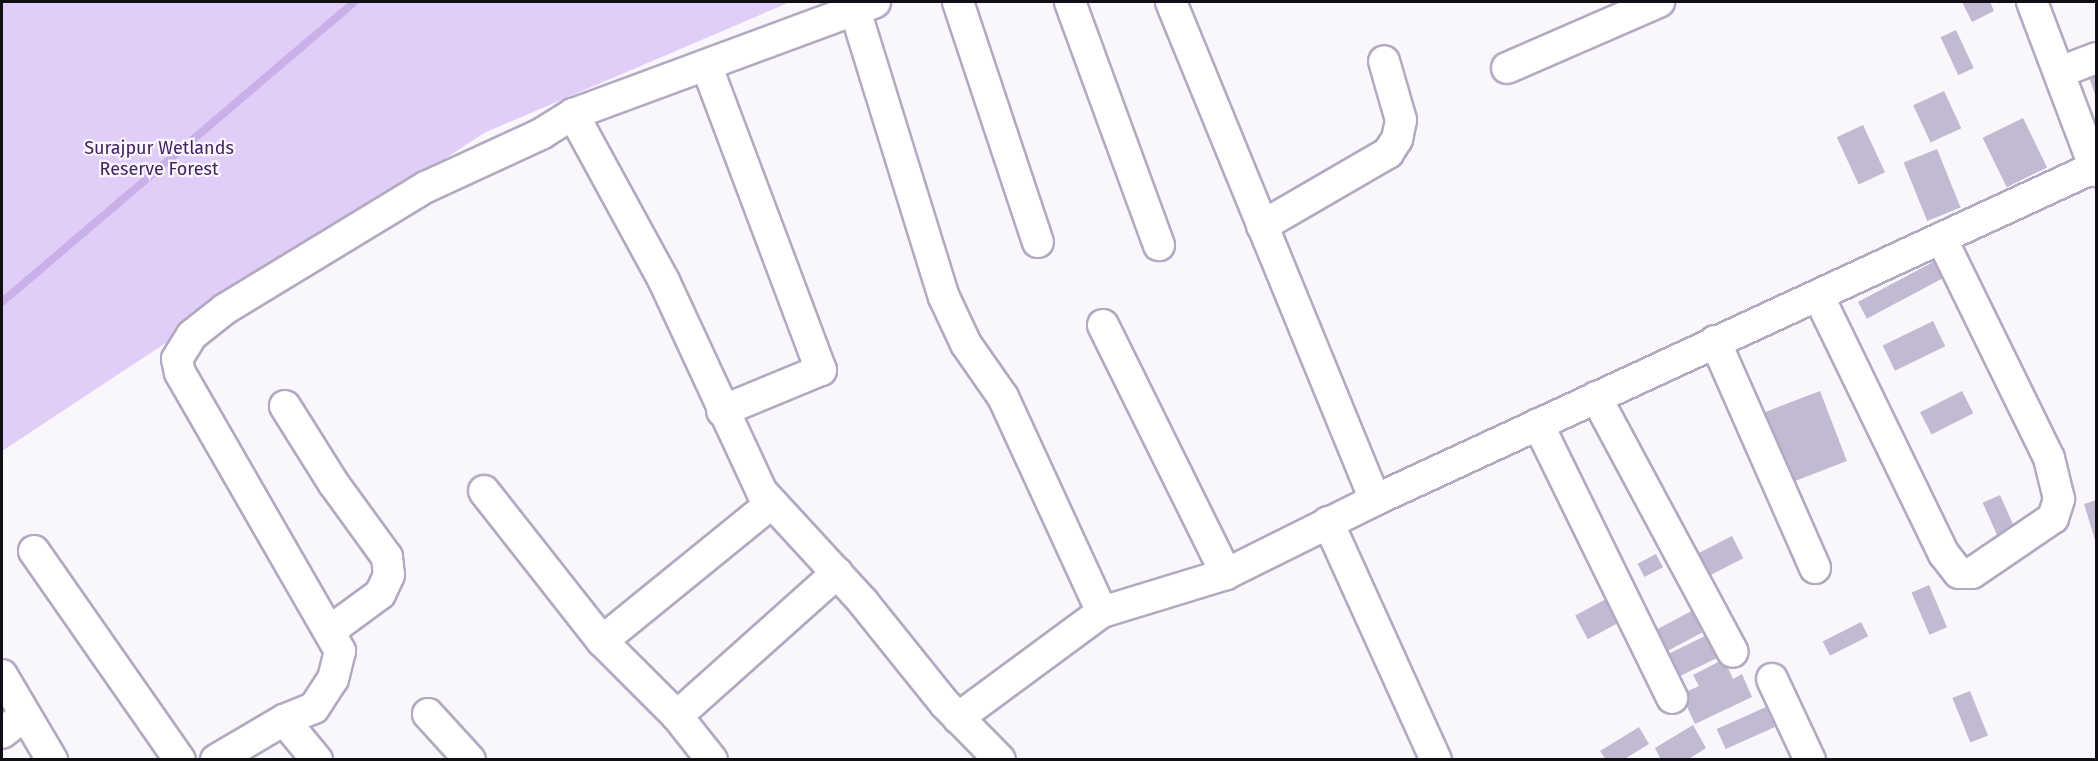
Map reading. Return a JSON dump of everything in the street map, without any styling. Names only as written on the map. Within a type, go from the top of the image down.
[{"type":"street","points":[[958,2],[1038,242]]},
{"type":"street","points":[[1070,2],[1159,245]]},
{"type":"street","points":[[1171,2],[1218,109],[1262,226],[1375,500]]},
{"type":"street","points":[[1507,68],[1659,2]]},
{"type":"street","points":[[958,718],[1102,612],[1227,574],[1328,522],[1715,341],[1819,297],[1941,238],[2096,169],[2032,2]]},
{"type":"street","points":[[216,759],[284,720],[314,708],[333,679],[340,651],[331,630],[180,373],[176,364],[181,350],[192,334],[225,309],[426,187],[541,134],[573,114],[707,67],[865,6],[944,297],[966,344],[1003,396],[1102,612]]},
{"type":"street","points":[[2060,72],[2097,58]]},
{"type":"street","points":[[1262,226],[1388,153],[1397,139],[1401,120],[1384,61]]},
{"type":"street","points":[[707,67],[821,370],[722,411]]},
{"type":"street","points":[[573,114],[664,281],[722,411],[762,492],[837,573],[958,718],[999,759]]},
{"type":"street","points":[[1819,297],[1944,554],[1959,573],[1972,573],[2054,518],[2059,499],[2049,458],[1941,238]]},
{"type":"street","points":[[1103,325],[1227,574]]},
{"type":"street","points":[[1715,341],[1815,568]]},
{"type":"street","points":[[1596,397],[1733,652]]},
{"type":"street","points":[[285,406],[334,484],[387,557],[389,575],[380,594],[331,630]]},
{"type":"street","points":[[1538,424],[1672,698]]},
{"type":"street","points":[[484,491],[602,641],[677,716],[712,759]]},
{"type":"street","points":[[602,641],[772,502]]},
{"type":"street","points":[[1328,522],[1436,759]]},
{"type":"street","points":[[34,551],[180,759]]},
{"type":"street","points":[[677,716],[837,573]]},
{"type":"street","points":[[2,675],[52,759]]},
{"type":"street","points":[[1772,679],[1809,759]]},
{"type":"street","points":[[428,714],[470,759]]},
{"type":"street","points":[[2,733],[25,715]]},
{"type":"street","points":[[284,720],[317,759]]},
{"type":"green space","name":"Surajpur Wetlands Reserve Forest","points":[[2,2],[790,2],[484,133],[2,451]]},
{"type":"building","points":[[1962,2],[1990,2],[1994,11],[1972,22]]},
{"type":"building","points":[[1956,30],[1974,68],[1958,75],[1941,37]]},
{"type":"building","points":[[2096,68],[2096,97],[2087,72]]},
{"type":"building","points":[[1944,91],[1961,128],[1931,143],[1913,105]]},
{"type":"building","points":[[2023,118],[2047,167],[2007,187],[1983,138]]},
{"type":"building","points":[[1863,125],[1885,172],[1859,184],[1837,137]]},
{"type":"building","points":[[1937,149],[1961,207],[1927,221],[1904,162]]},
{"type":"building","points":[[1948,254],[1957,271],[1867,319],[1858,302]]},
{"type":"building","points":[[1933,321],[1945,346],[1895,371],[1883,346]]},
{"type":"building","points":[[1820,391],[1847,461],[1792,482],[1765,412]]},
{"type":"building","points":[[1962,391],[1973,413],[1931,435],[1920,412]]},
{"type":"building","points":[[2000,495],[2017,534],[2000,542],[1983,503]]},
{"type":"building","points":[[2096,500],[2096,543],[2084,504]]},
{"type":"building","points":[[1732,536],[1743,558],[1698,581],[1687,559]]},
{"type":"building","points":[[1656,554],[1663,567],[1645,577],[1637,564]]},
{"type":"building","points":[[1929,585],[1947,627],[1929,635],[1912,592]]},
{"type":"building","points":[[1606,599],[1619,623],[1588,639],[1575,615]]},
{"type":"building","points":[[1699,607],[1710,628],[1668,651],[1657,630]]},
{"type":"building","points":[[1861,622],[1868,636],[1830,656],[1823,642]]},
{"type":"building","points":[[1709,634],[1720,656],[1679,677],[1668,654]]},
{"type":"building","points":[[1724,659],[1733,679],[1742,674],[1752,697],[1695,724],[1681,694],[1699,686],[1693,675]]},
{"type":"building","points":[[1970,691],[1988,736],[1970,743],[1952,698]]},
{"type":"building","points":[[1766,707],[1775,727],[1726,749],[1717,729]]},
{"type":"building","points":[[1693,725],[1706,748],[1687,760],[1661,760],[1655,748]]},
{"type":"building","points":[[1639,727],[1649,744],[1623,760],[1606,760],[1600,751]]},
{"type":"waterway","points":[[2,302],[354,2]]}]
